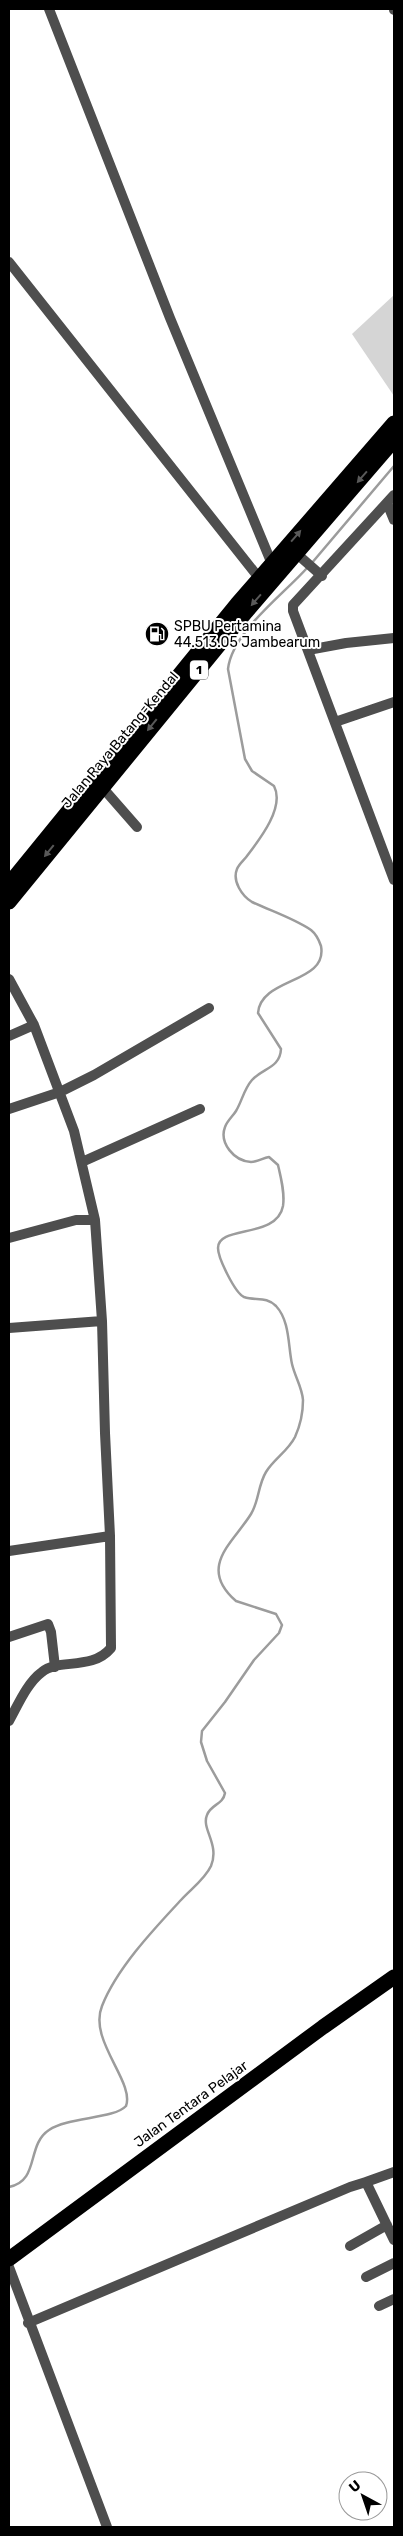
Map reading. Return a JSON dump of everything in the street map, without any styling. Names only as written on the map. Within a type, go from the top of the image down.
[{"type":"highway","name":"Jalan Raya Batang-Kendal","points":[[9,884],[259,578],[394,423]]},
{"type":"highway","name":"Jalan Raya Batang-Kendal","points":[[9,902],[102,786],[301,558],[394,440]]},
{"type":"highway","name":"Jalan Tentara Pelajar","points":[[9,2259],[323,2027],[394,1977]]},
{"type":"street","points":[[49,9],[167,310],[272,564]]},
{"type":"street","points":[[9,262],[259,578]]},
{"type":"street","points":[[390,499],[394,520]]},
{"type":"street","points":[[390,499],[293,605],[394,880]]},
{"type":"street","points":[[301,558],[320,574]]},
{"type":"street","points":[[308,650],[346,643],[394,638]]},
{"type":"street","points":[[335,722],[394,702]]},
{"type":"street","points":[[102,786],[137,827]]},
{"type":"street","points":[[9,979],[34,1025],[74,1130],[94,1220],[102,1322],[110,1536],[111,1648],[93,1660],[56,1667],[42,1672],[28,1689],[9,1721]]},
{"type":"street","points":[[9,1109],[60,1092],[94,1075],[209,1008]]},
{"type":"street","points":[[9,1036],[34,1025]]},
{"type":"street","points":[[82,1162],[200,1109]]},
{"type":"street","points":[[9,1238],[68,1222],[94,1220]]},
{"type":"street","points":[[9,1328],[102,1322]]},
{"type":"street","points":[[9,1551],[110,1536]]},
{"type":"street","points":[[9,1637],[48,1624],[56,1667]]},
{"type":"street","points":[[28,2323],[350,2187],[394,2172]]},
{"type":"street","points":[[366,2182],[394,2240]]},
{"type":"street","points":[[350,2246],[387,2225]]},
{"type":"street","points":[[366,2277],[394,2263]]},
{"type":"street","points":[[9,2266],[28,2323],[107,2527]]},
{"type":"street","points":[[379,2306],[394,2299]]},
{"type":"shaded area","points":[[394,295],[394,396],[352,334]]},
{"type":"waterway","points":[[311,564],[394,466]]},
{"type":"waterway","points":[[9,2187],[25,2178],[37,2144],[49,2130],[67,2123],[112,2113],[126,2106],[127,2096],[124,2085],[101,2033],[99,2019],[102,2006],[126,1963],[170,1911],[202,1880],[211,1866],[213,1851],[206,1820],[209,1811],[222,1800],[225,1793],[207,1761],[201,1742],[202,1731],[254,1660],[279,1633],[282,1625],[276,1614],[236,1601],[225,1589],[219,1577],[219,1566],[222,1556],[251,1514],[266,1472],[289,1447],[295,1437],[301,1419],[303,1400],[292,1364],[288,1334],[281,1312],[268,1301],[248,1298],[240,1294],[228,1275],[218,1248],[221,1241],[227,1236],[260,1228],[278,1216],[283,1206],[278,1165],[269,1157],[251,1162],[239,1158],[229,1150],[224,1139],[224,1133],[226,1125],[236,1111],[249,1084],[256,1076],[274,1064],[280,1055],[281,1049],[258,1013],[262,1001],[270,993],[315,967],[320,958],[321,946],[311,930],[252,902],[245,896],[237,883],[237,869],[270,823],[274,813],[277,794],[274,786],[252,771],[245,759],[228,669],[232,655],[248,628],[307,568]]},
{"type":"place","name":"SPBU Pertamina 44.513.05 Jambearum","points":[[157,634]]}]
